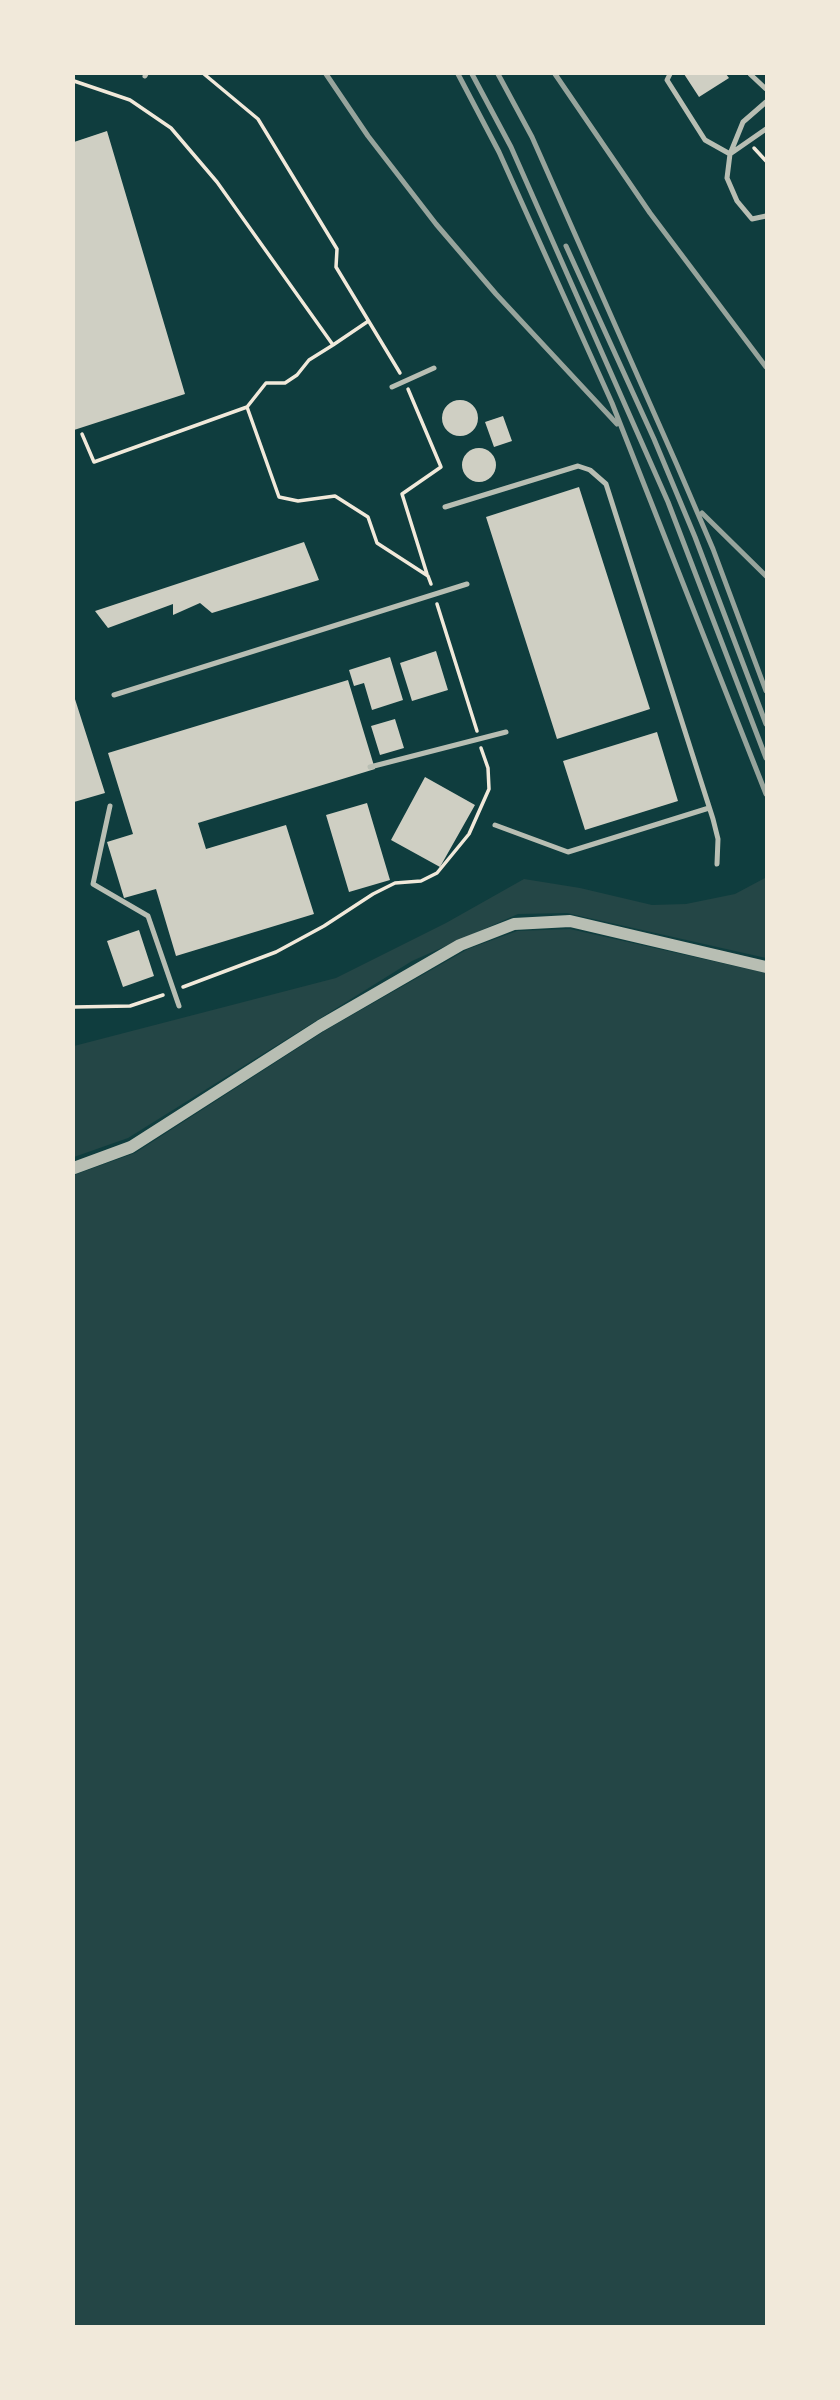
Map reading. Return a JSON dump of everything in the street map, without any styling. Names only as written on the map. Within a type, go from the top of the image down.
[{"type":"street","points":[[74,1168],[131,1147],[320,1026],[460,945],[514,924],[570,921],[766,967]]},
{"type":"lane","points":[[670,74],[667,80],[705,140],[730,155]]},
{"type":"lane","points":[[750,74],[766,89]]},
{"type":"lane","points":[[766,102],[743,122],[730,155],[727,178],[737,201],[752,219],[766,216]]},
{"type":"lane","points":[[730,155],[766,129]]},
{"type":"lane","points":[[392,387],[435,368]]},
{"type":"lane","points":[[445,507],[578,466],[590,470],[606,484],[709,808],[718,839],[717,864]]},
{"type":"lane","points":[[114,695],[467,584]]},
{"type":"lane","points":[[370,767],[506,732]]},
{"type":"lane","points":[[110,806],[93,884],[148,916],[179,1006]]},
{"type":"lane","points":[[495,825],[568,852],[709,808]]},
{"type":"path","points":[[74,1007],[130,1006],[173,991],[276,952],[396,883],[421,881],[437,873],[469,834],[489,789],[488,768],[475,723],[402,494],[441,467],[405,381],[336,267],[337,248],[258,119],[204,74]]},
{"type":"path","points":[[74,81],[130,100],[171,128],[217,182],[333,345]]},
{"type":"path","points":[[82,434],[94,462],[247,407],[266,383],[285,383],[297,375],[309,360],[368,322]]},
{"type":"path","points":[[247,407],[279,497],[298,501],[335,496],[368,517],[377,543],[428,576]]},
{"type":"shaded area","points":[[765,878],[766,958],[567,913],[518,914],[412,961],[128,1138],[74,1157],[74,1046],[336,978],[446,923],[524,879],[580,888],[652,905],[686,904],[735,894]]},
{"type":"shaded area","points":[[570,929],[766,973],[766,2326],[74,2326],[74,1175],[135,1153],[326,1030],[468,949],[517,931]]},
{"type":"building","points":[[684,74],[726,74],[729,78],[699,97]]},
{"type":"building","points":[[107,131],[185,394],[74,430],[74,142]]},
{"type":"building","points":[[460,400],[472,406],[478,418],[472,430],[460,436],[448,430],[442,418],[448,406]]},
{"type":"building","points":[[503,416],[512,441],[494,447],[485,422]]},
{"type":"building","points":[[479,448],[491,453],[496,465],[491,477],[479,482],[467,477],[462,465],[467,453]]},
{"type":"building","points":[[579,487],[650,709],[557,739],[486,517]]},
{"type":"building","points":[[304,542],[319,580],[212,613],[200,603],[173,615],[173,604],[108,628],[95,611]]},
{"type":"building","points":[[436,651],[448,690],[412,701],[400,663]]},
{"type":"building","points":[[390,657],[403,700],[372,710],[364,683],[354,686],[349,670]]},
{"type":"building","points":[[348,680],[375,769],[198,823],[206,849],[286,825],[314,914],[176,956],[156,889],[124,898],[107,842],[133,834],[108,753]]},
{"type":"building","points":[[74,696],[105,793],[74,802]]},
{"type":"building","points":[[395,719],[404,748],[380,755],[371,726]]},
{"type":"building","points":[[657,732],[678,801],[585,830],[563,761]]},
{"type":"building","points":[[425,777],[475,805],[440,867],[391,840]]},
{"type":"building","points":[[367,803],[390,880],[349,892],[326,815]]},
{"type":"building","points":[[139,930],[154,976],[123,987],[107,941]]},
{"type":"railway","points":[[326,74],[368,136],[436,224],[496,294],[617,424]]},
{"type":"railway","points":[[458,74],[499,152],[612,403],[766,794]]},
{"type":"railway","points":[[472,74],[511,147],[668,502],[766,758]]},
{"type":"railway","points":[[498,74],[532,137],[677,465],[713,549],[766,691]]},
{"type":"railway","points":[[555,74],[650,213],[766,367]]},
{"type":"railway","points":[[566,246],[654,439],[695,537],[766,724]]},
{"type":"railway","points":[[702,513],[766,576]]}]
